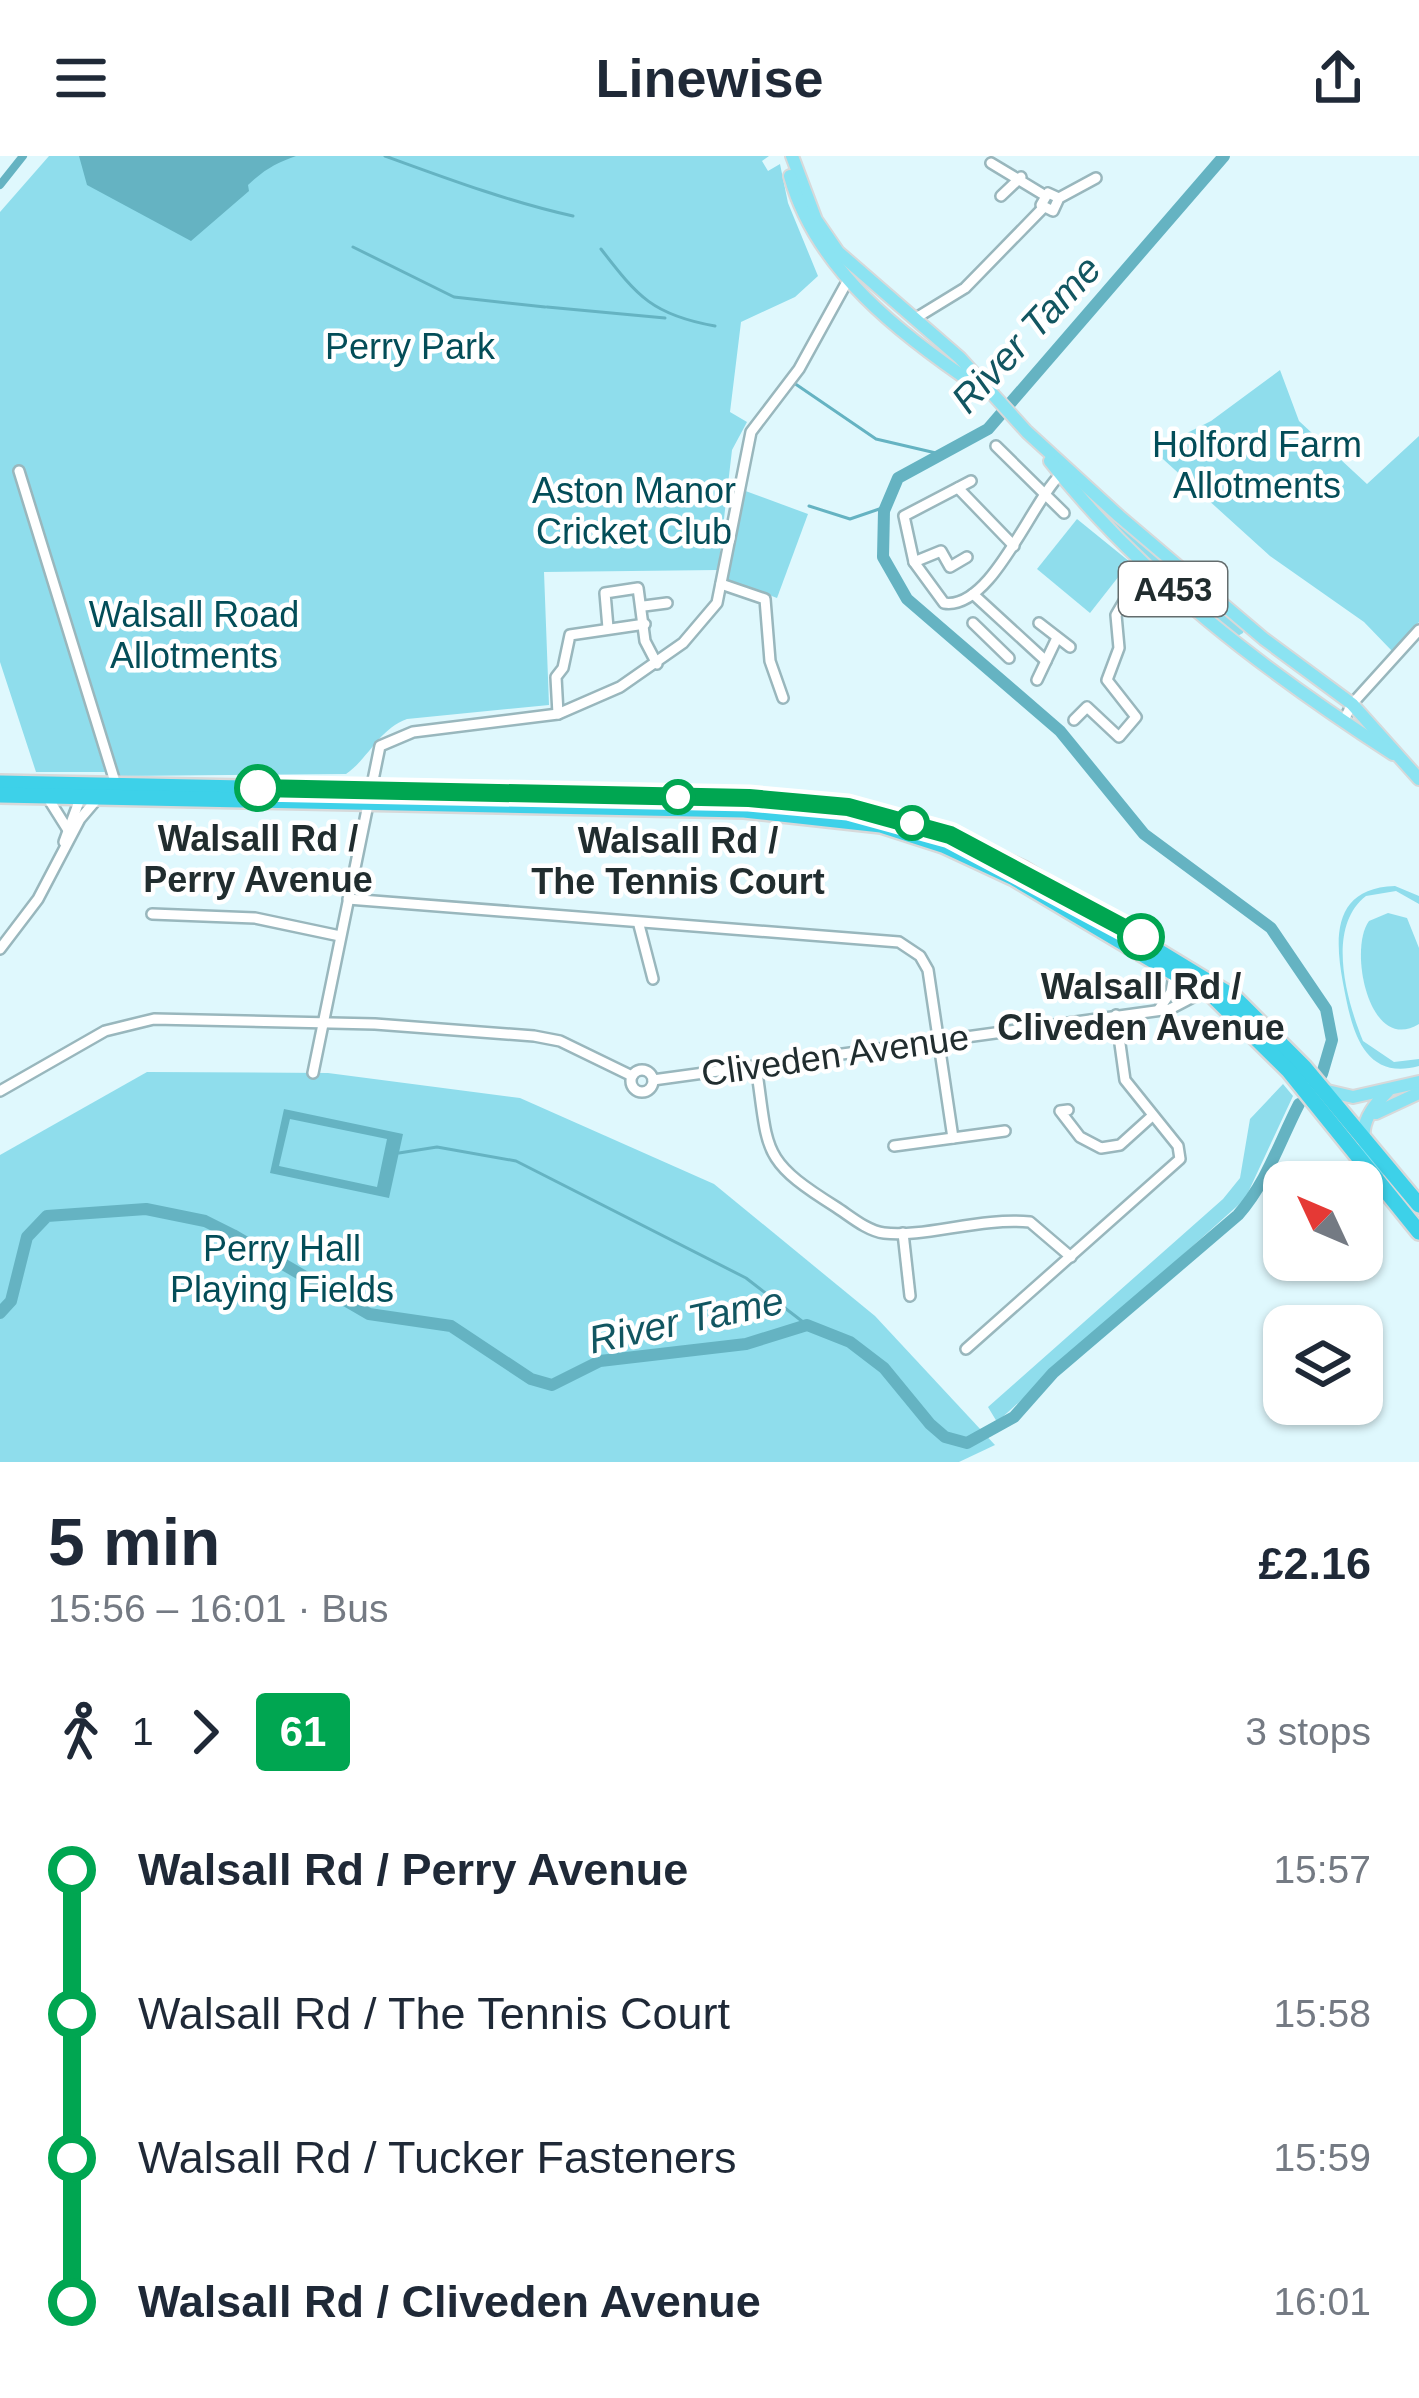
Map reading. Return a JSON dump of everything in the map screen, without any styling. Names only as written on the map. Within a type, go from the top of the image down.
[{"type":"highway","points":[[0,783],[88,794]]},
{"type":"highway","points":[[0,795],[121,791],[749,798],[848,807],[950,835],[1143,938],[1235,998],[1322,1090],[1412,1209]]},
{"type":"highway","points":[[368,796],[744,810],[881,825],[944,845],[1014,878],[1201,987],[1380,1156],[1412,1209],[1419,1232]]},
{"type":"main road","name":"A453","points":[[788,156],[835,258],[991,395],[1145,565],[1344,720],[1402,759]]},
{"type":"main road","points":[[835,258],[848,280]]},
{"type":"main road","name":"A453","points":[[848,280],[911,324]]},
{"type":"main road","name":"A453","points":[[1027,431],[1060,474],[1082,493],[1352,704],[1419,779]]},
{"type":"main road","points":[[1322,1090],[1345,1097],[1419,1082]]},
{"type":"main road","points":[[1360,1139],[1367,1113],[1388,1091]]},
{"type":"main road","points":[[1360,1139],[1382,1106],[1419,1093]]},
{"type":"street","points":[[991,163],[1044,195],[1059,198],[1096,178]]},
{"type":"street","points":[[1001,196],[1021,177]]},
{"type":"street","points":[[911,324],[965,288],[1043,208],[1044,195]]},
{"type":"street","points":[[1043,208],[1057,209],[1059,198]]},
{"type":"street","points":[[835,258],[835,299]]},
{"type":"street","points":[[314,1072],[374,756],[395,736],[558,714],[657,664],[701,624],[717,603],[745,446],[848,280]]},
{"type":"street","points":[[996,446],[1064,513]]},
{"type":"street","points":[[19,471],[121,791]]},
{"type":"street","points":[[970,481],[904,516],[914,562],[944,603],[955,605],[973,593],[1014,546],[1060,474]]},
{"type":"street","points":[[958,488],[1014,546]]},
{"type":"street","points":[[938,539],[950,567],[967,556]]},
{"type":"street","points":[[914,562],[941,551]]},
{"type":"street","points":[[1074,720],[1087,707],[1119,736],[1136,716],[1107,680],[1119,648],[1116,615],[1145,565]]},
{"type":"street","points":[[721,584],[765,598],[770,662],[783,698]]},
{"type":"street","points":[[608,628],[603,596],[608,590],[635,586],[644,606],[648,652],[657,664]]},
{"type":"street","points":[[973,593],[1046,661]]},
{"type":"street","points":[[644,606],[668,603]]},
{"type":"street","points":[[1023,640],[1041,621],[1070,647]]},
{"type":"street","points":[[974,623],[1009,658]]},
{"type":"street","points":[[558,714],[556,677],[566,662],[566,639],[645,624]]},
{"type":"street","points":[[998,645],[1012,630]]},
{"type":"street","points":[[1344,720],[1352,704],[1419,630]]},
{"type":"street","points":[[1037,680],[1057,640]]},
{"type":"street","points":[[59,859],[88,794]]},
{"type":"street","points":[[0,949],[38,899],[88,794]]},
{"type":"street","points":[[46,795],[68,830]]},
{"type":"street","points":[[349,899],[899,942],[926,962],[953,1138]]},
{"type":"street","points":[[152,914],[255,918],[340,936]]},
{"type":"street","points":[[639,925],[653,979]]},
{"type":"street","points":[[1143,938],[1200,979],[1201,987],[1181,1005],[1171,992]]},
{"type":"street","points":[[1159,1009],[1171,992],[1175,969]]},
{"type":"street","name":"Cliveden Avenue","points":[[322,1024],[534,1036],[560,1041],[632,1076],[642,1070],[653,1080],[1181,1005]]},
{"type":"street","points":[[1116,1015],[1125,1080],[1180,1150]]},
{"type":"street","points":[[0,1091],[130,1022],[322,1024]]},
{"type":"street","points":[[756,1066],[766,1144],[777,1168],[872,1230],[903,1233],[967,1221],[1030,1222],[1071,1257]]},
{"type":"street","points":[[1068,1110],[1060,1112],[1101,1152],[1120,1144],[1151,1118]]},
{"type":"street","points":[[894,1146],[1004,1131]]},
{"type":"street","points":[[966,1349],[1173,1166],[1180,1150],[1194,1144]]},
{"type":"street","points":[[903,1233],[910,1296]]},
{"type":"green space","name":"Perry Park","points":[[49,156],[769,156],[762,161],[768,171],[780,164],[788,203],[818,276],[795,297],[741,322],[730,412],[747,422],[732,450],[718,570],[544,572],[549,705],[407,719],[389,730],[346,774],[120,776],[48,557],[42,561],[105,772],[36,772],[0,662],[0,212]]},
{"type":"green space","name":"Holford Farm Allotments","points":[[1280,370],[1299,421],[1367,484],[1419,436],[1419,622],[1392,651],[1364,622],[1270,556],[1153,450],[1211,421]]},
{"type":"green space","points":[[740,489],[808,514],[777,598],[727,579]]},
{"type":"green space","points":[[1087,498],[1244,629],[1243,633],[1236,637],[1119,540]]},
{"type":"green space","points":[[1077,519],[1130,562],[1090,613],[1037,569]]},
{"type":"green space","points":[[1395,886],[1419,896],[1419,904],[1396,891],[1366,896],[1346,926],[1343,964],[1363,1041],[1394,1062],[1419,1059],[1419,1066],[1399,1069],[1372,1058],[1355,1032],[1343,983],[1339,948],[1339,932],[1349,905],[1360,895]]},
{"type":"green space","points":[[1388,913],[1407,918],[1419,948],[1419,1024],[1402,1030],[1387,1025],[1376,1012],[1362,974],[1363,935],[1369,921]]},
{"type":"green space","name":"Perry Hall Playing Fields","points":[[147,1072],[328,1073],[520,1098],[714,1184],[875,1316],[995,1445],[959,1462],[0,1462],[0,1155]]},
{"type":"green space","points":[[1283,1084],[1293,1096],[1245,1199],[997,1422],[988,1407],[1223,1199],[1240,1178],[1250,1119]]},
{"type":"shaded area","points":[[79,156],[296,156],[260,174],[248,185],[249,191],[191,241],[87,185]]},
{"type":"shaded area","points":[[284,1109],[403,1134],[389,1198],[270,1173]],"holes":[[[290,1119],[387,1139],[377,1187],[279,1166]]]},
{"type":"waterway","points":[[0,185],[23,156]]},
{"type":"waterway","points":[[385,156],[573,216]]},
{"type":"waterway","name":"River Tame","points":[[1224,156],[988,429],[898,478],[884,511],[883,557],[907,599],[1060,731],[1144,834],[1271,928],[1326,1009],[1332,1040],[1322,1074]]},
{"type":"waterway","points":[[353,247],[454,297],[545,307]]},
{"type":"waterway","points":[[601,249],[649,301],[676,316],[715,326]]},
{"type":"waterway","points":[[547,307],[665,318]]},
{"type":"waterway","points":[[794,383],[876,439],[936,453]]},
{"type":"waterway","points":[[809,506],[850,519],[885,507]]},
{"type":"waterway","name":"River Tame","points":[[0,1313],[11,1301],[27,1237],[47,1216],[146,1209],[205,1221],[369,1314],[451,1326],[531,1379],[552,1385],[600,1361],[746,1344],[807,1325],[850,1342],[884,1368],[945,1437],[967,1443],[1014,1417],[1053,1373],[1238,1215],[1265,1176],[1299,1104]]},
{"type":"waterway","points":[[399,1153],[437,1147],[516,1161],[746,1278],[807,1325]]},
{"type":"bus line","name":"61","points":[[258,788],[749,798],[848,807],[950,835],[1022,869],[1141,937]]},
{"type":"place","name":"Walsall Rd / Perry Avenue","points":[[258,788]]},
{"type":"place","name":"Walsall Rd / The Tennis Court","points":[[678,797]]},
{"type":"place","name":"Walsall Rd / Cliveden Avenue","points":[[1141,937]]},
{"type":"park label","name":"Aston Manor Cricket Club","points":[[634,510]]},
{"type":"park label","name":"Walsall Road Allotments","points":[[194,634]]}]
